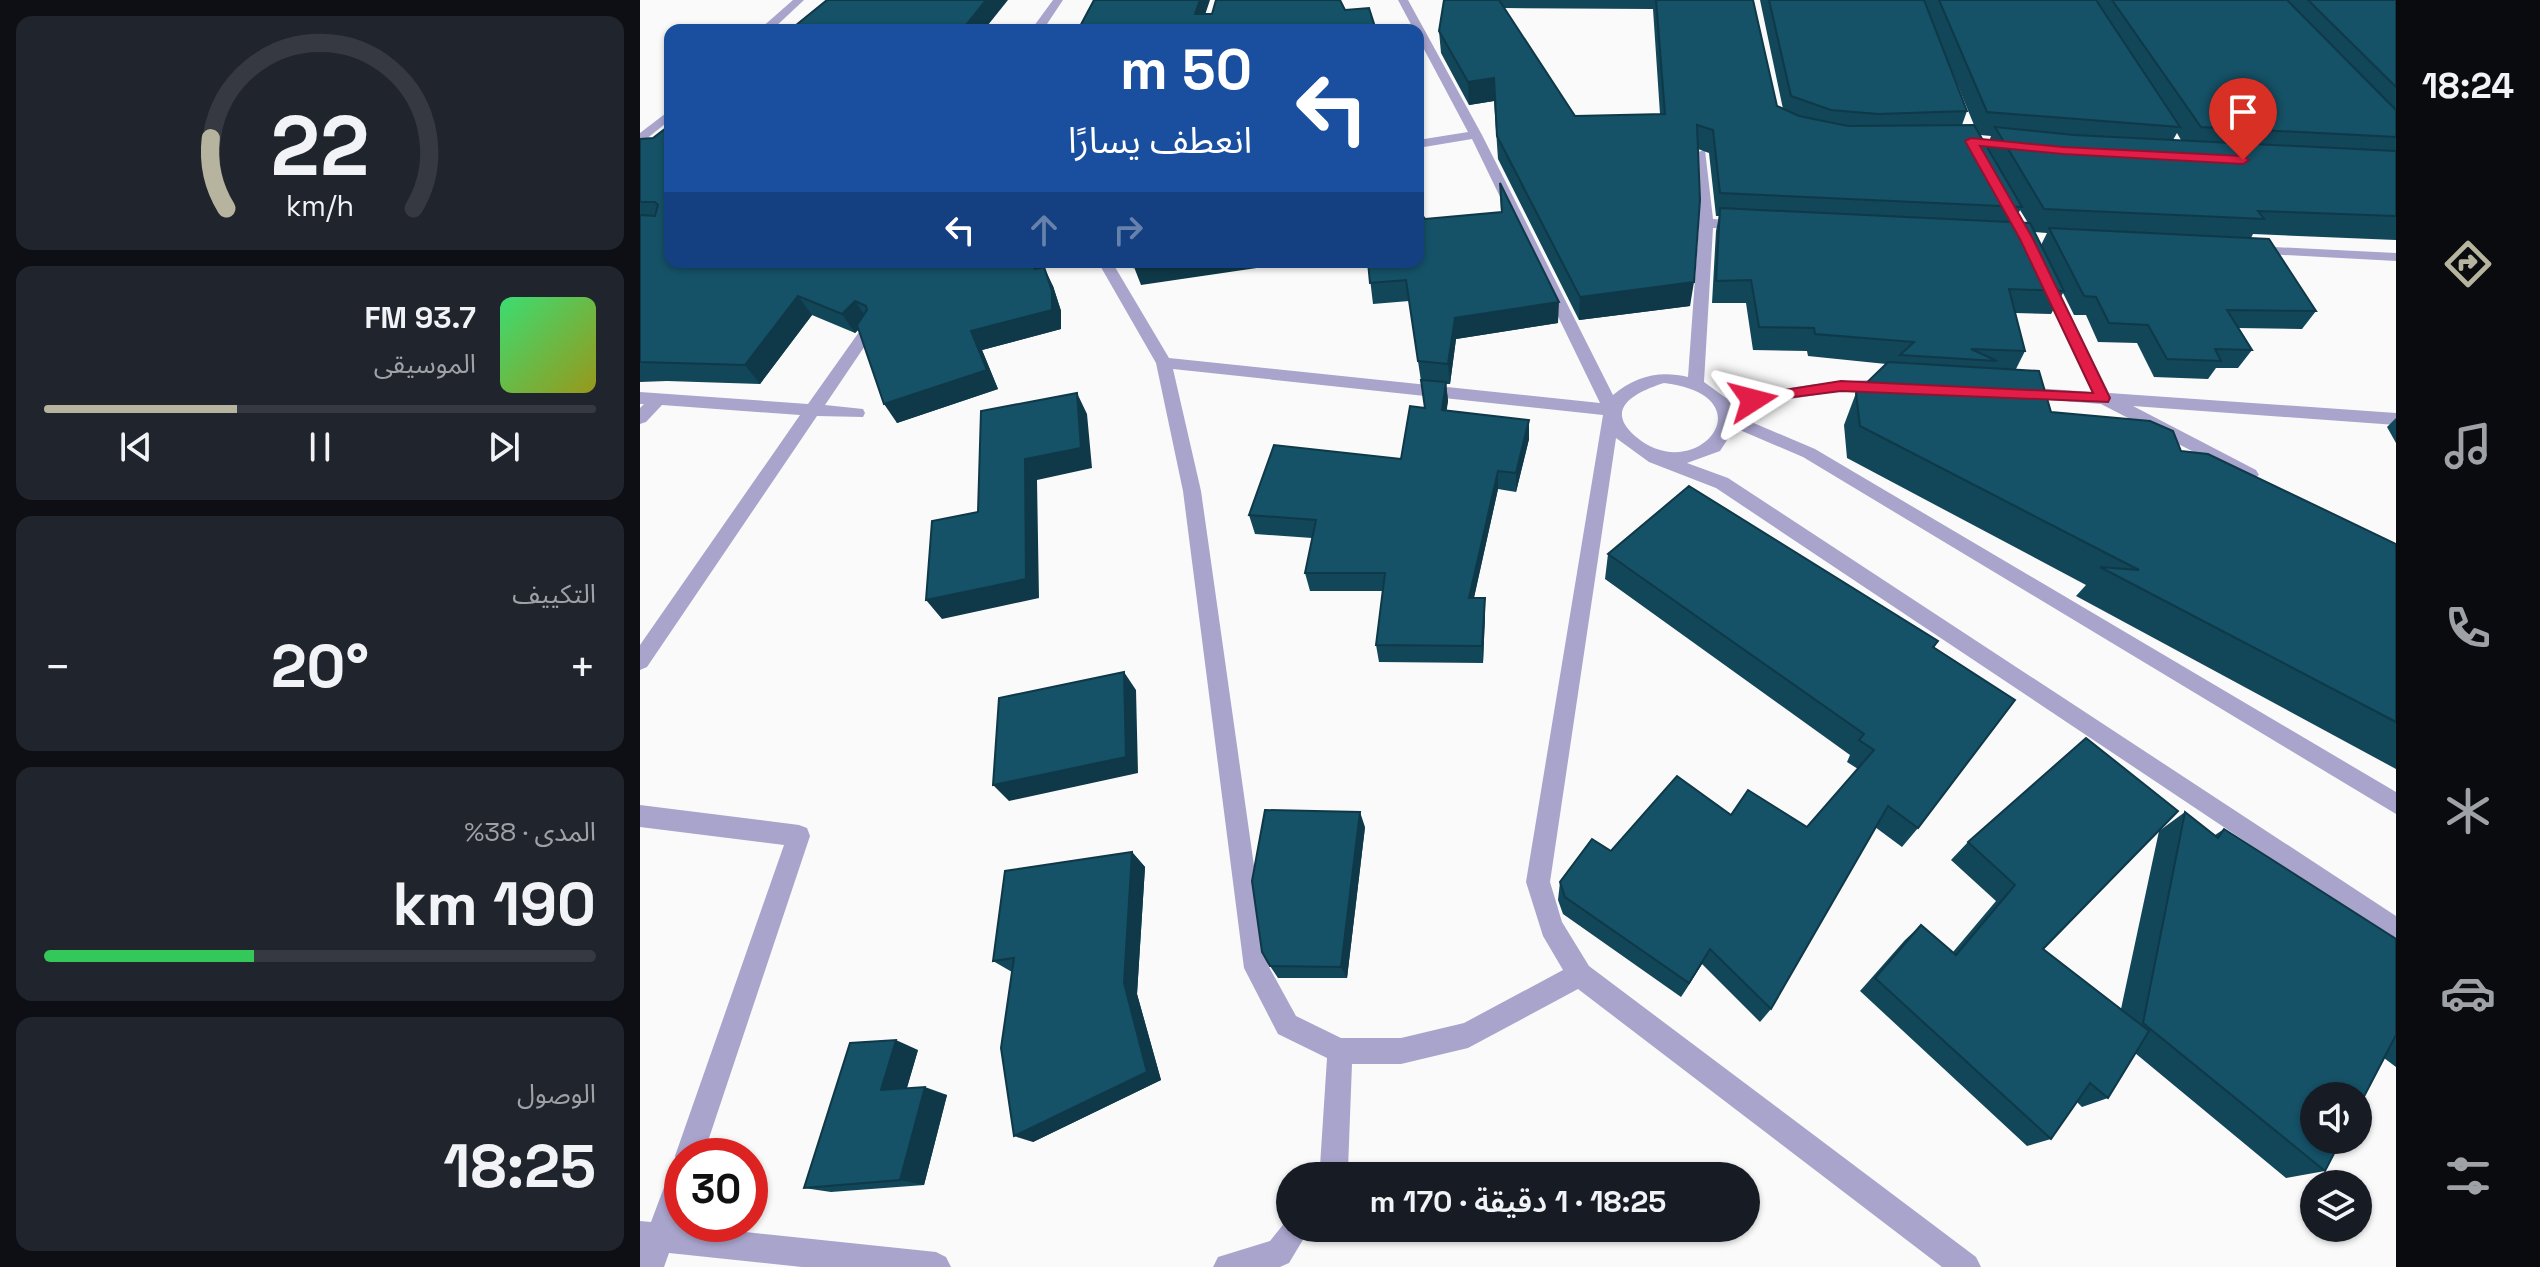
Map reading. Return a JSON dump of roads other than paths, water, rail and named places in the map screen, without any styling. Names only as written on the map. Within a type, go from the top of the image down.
[{"type":"street","points":[[772,24],[799,0]]},
{"type":"street","points":[[1041,24],[1058,0]]},
{"type":"street","points":[[1403,0],[1416,24]]},
{"type":"street","points":[[1424,39],[1476,135],[1612,410],[1615,428],[1626,440],[1655,458],[1722,483],[2396,930]]},
{"type":"street","points":[[640,140],[664,119]]},
{"type":"street","points":[[1424,143],[1476,135]]},
{"type":"street","points":[[1696,384],[1706,223],[1700,153]]},
{"type":"street","points":[[1706,223],[1752,225]]},
{"type":"street","points":[[2242,249],[2396,257]]},
{"type":"street","points":[[2039,265],[2103,398],[2270,485]]},
{"type":"street","points":[[1109,268],[1164,363],[1192,491],[1256,968],[1287,1025],[1340,1051],[1401,1051],[1468,1035],[1580,975]]},
{"type":"street","points":[[640,661],[869,328]]},
{"type":"street","points":[[1164,363],[1612,410]]},
{"type":"street","points":[[1966,1267],[1580,975],[1552,927],[1538,882],[1612,410],[1618,397],[1646,380],[1664,378],[1696,384],[1712,393],[1726,412],[1809,453],[2396,804]]},
{"type":"street","points":[[1726,412],[1841,386],[1906,387]]},
{"type":"street","points":[[1996,392],[2396,419]]},
{"type":"street","points":[[640,418],[649,398],[857,413]]},
{"type":"street","points":[[1655,458],[1687,456],[1713,447],[1724,436],[1726,412]]},
{"type":"street","points":[[640,816],[799,836],[695,1138]]},
{"type":"street","points":[[1334,1162],[1340,1051]]},
{"type":"street","points":[[649,1267],[650,1236],[664,1210]]},
{"type":"street","points":[[650,1236],[936,1267]]},
{"type":"street","points":[[1228,1267],[1279,1253],[1286,1242]]}]
